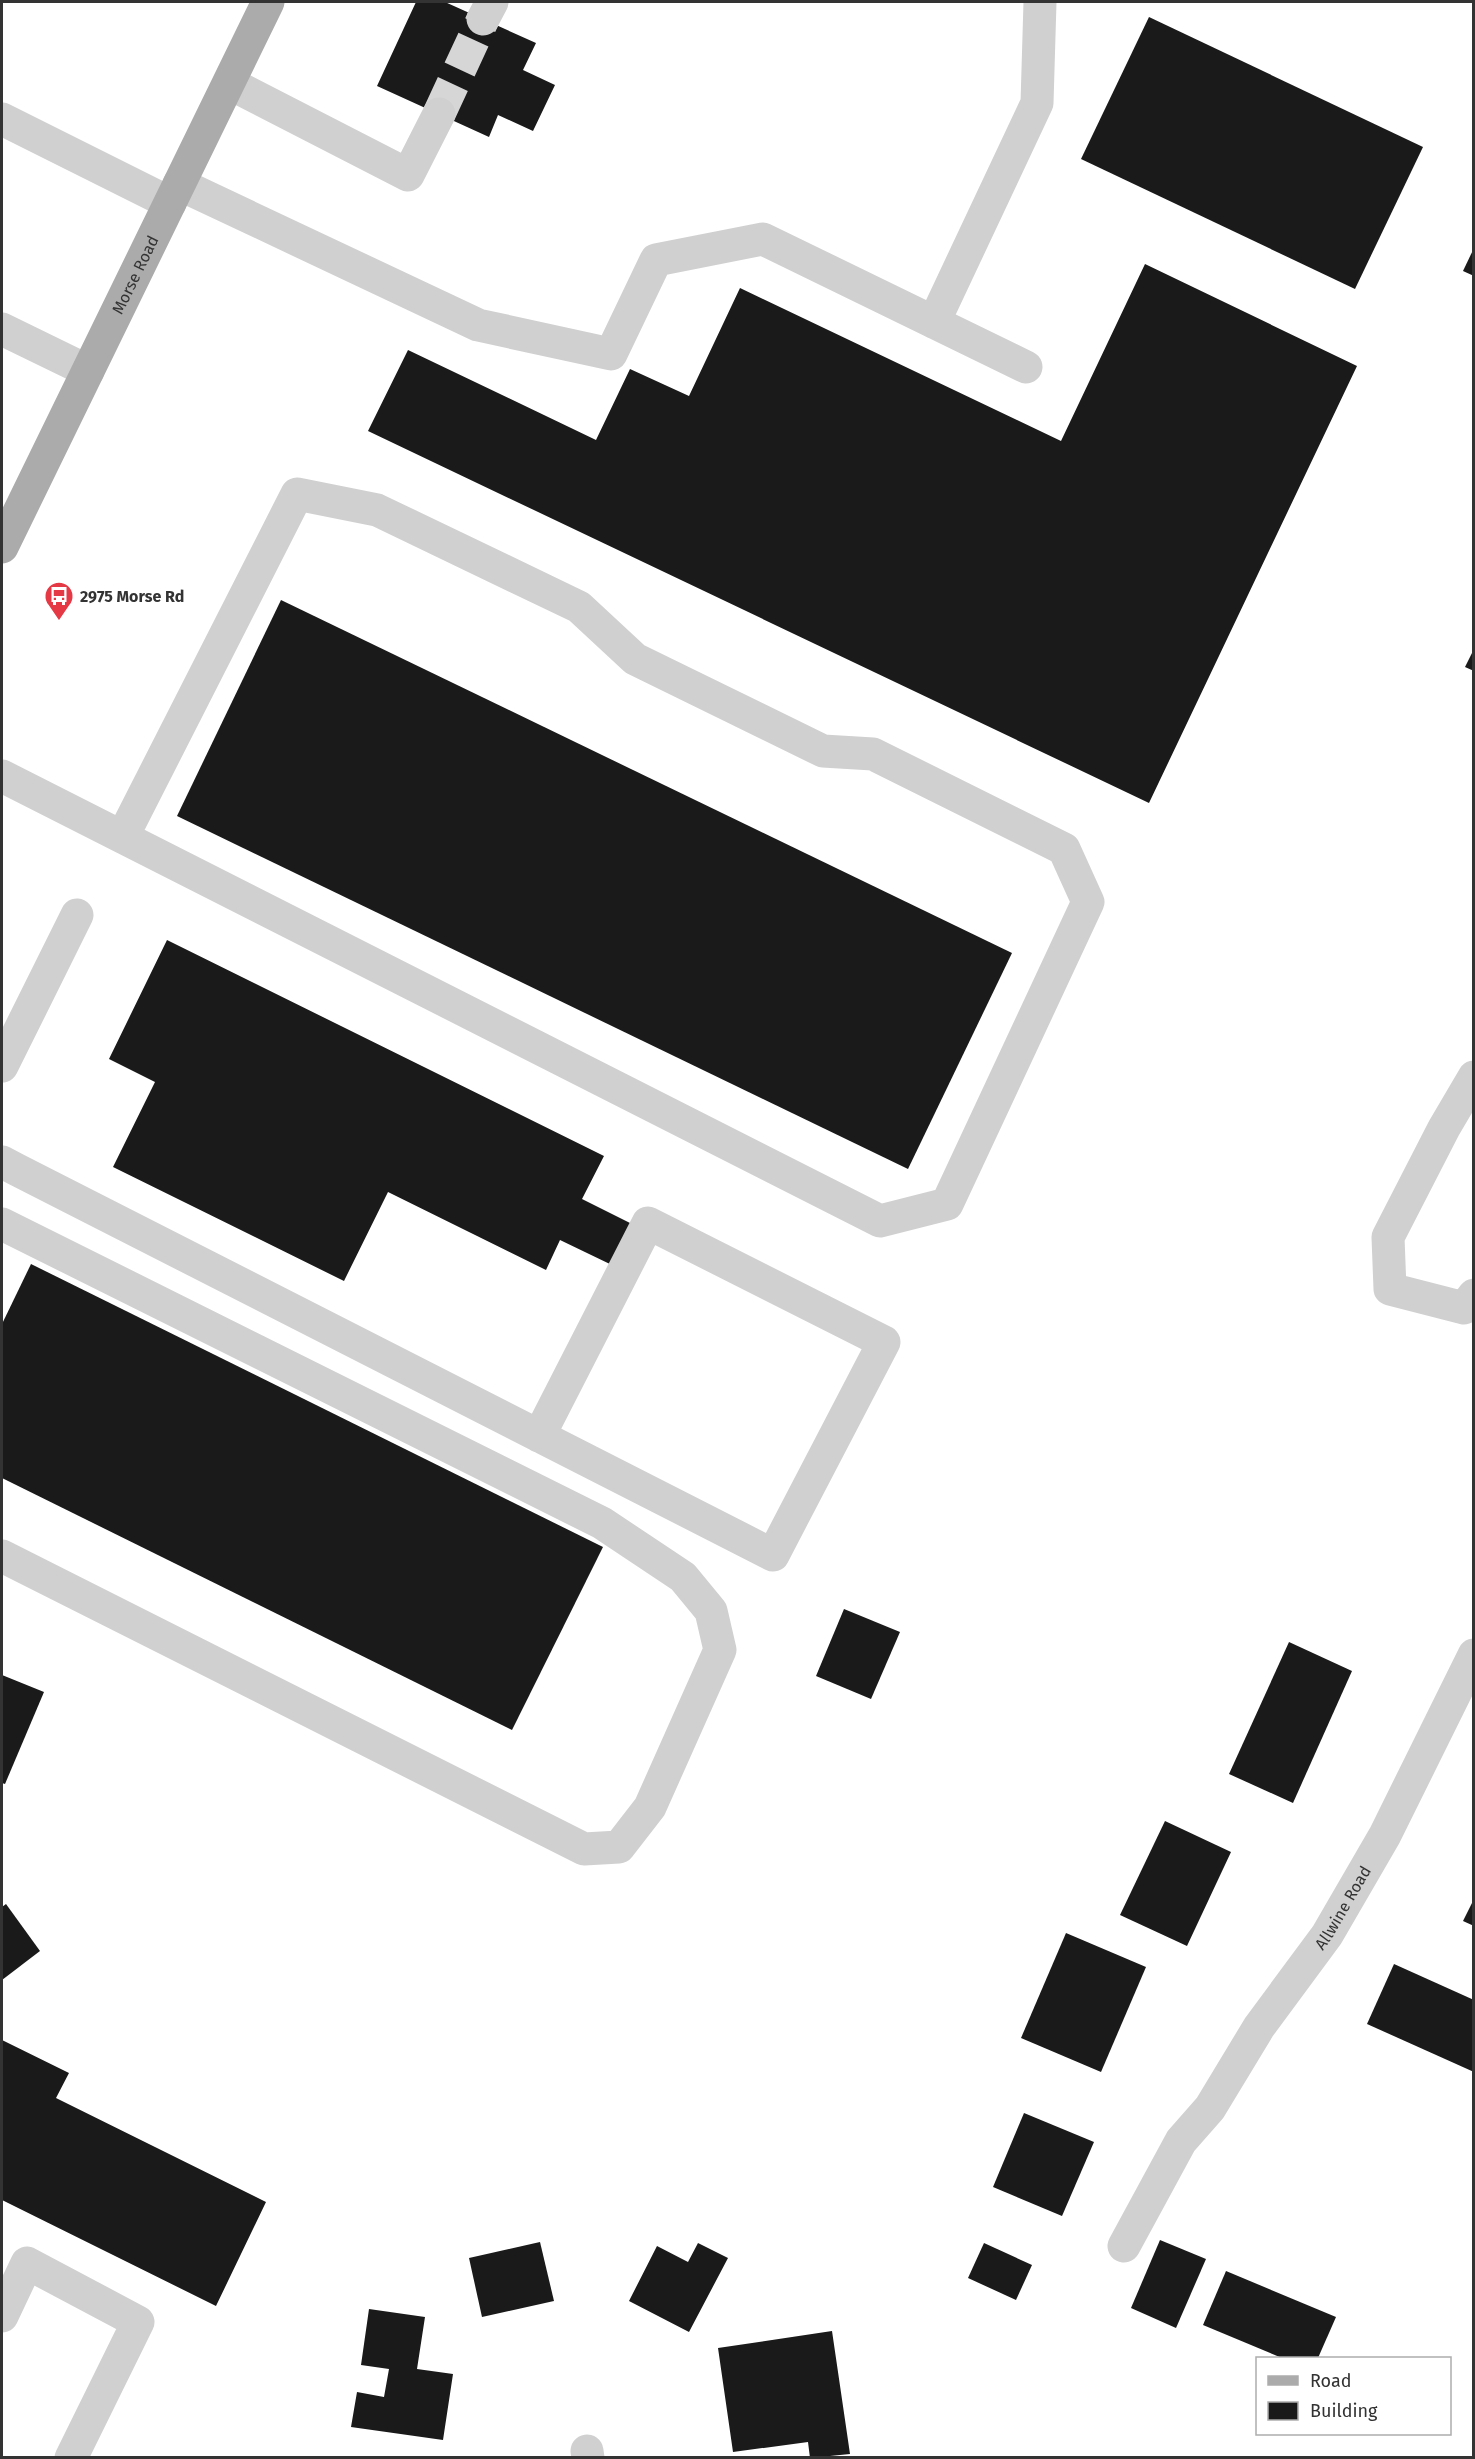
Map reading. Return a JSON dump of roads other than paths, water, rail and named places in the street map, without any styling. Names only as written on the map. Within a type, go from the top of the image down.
[{"type":"main road","name":"Morse Road","points":[[2,547],[268,2]]},
{"type":"street","points":[[934,322],[1037,103],[1040,2]]},
{"type":"street","points":[[229,83],[408,176],[439,114]]},
{"type":"street","points":[[2,119],[478,325],[611,354],[656,260],[763,239],[1026,366]]},
{"type":"street","points":[[2,329],[88,370]]},
{"type":"street","points":[[2,776],[880,1221],[947,1204],[1088,902],[1064,849],[873,754],[823,751],[635,659],[579,607],[377,510],[297,494],[123,836]]},
{"type":"street","points":[[2,1066],[77,915]]},
{"type":"street","points":[[1473,1077],[1388,1237],[1390,1288],[1464,1308],[1473,1295]]},
{"type":"street","points":[[2,1162],[539,1436],[773,1555],[884,1342],[648,1223],[539,1436]]},
{"type":"street","points":[[2,1224],[602,1523],[683,1577],[711,1611],[720,1650],[650,1807],[619,1847],[584,1850],[2,1556]]},
{"type":"street","name":"Allwine Road","points":[[1124,2246],[1181,2141],[1210,2108],[1260,2027],[1327,1935],[1386,1835],[1473,1655]]},
{"type":"street","points":[[2,2316],[27,2263],[138,2322],[71,2457]]},
{"type":"tunnel","points":[[439,114],[483,19]]},
{"type":"place","name":"2975 Morse Rd","points":[[59,622]]}]
